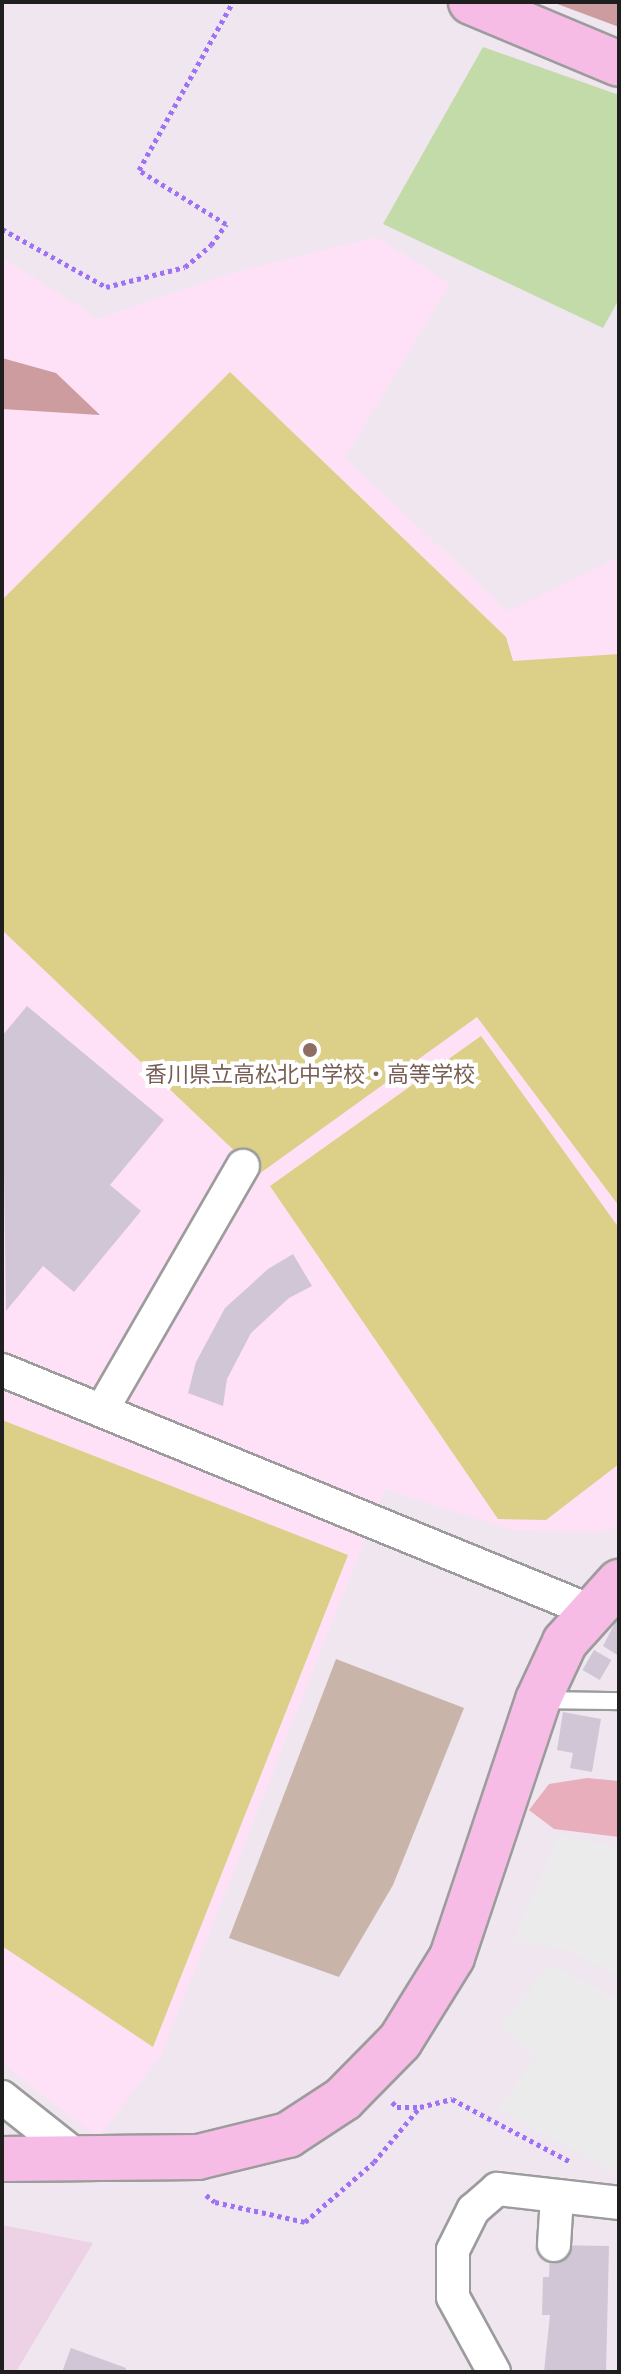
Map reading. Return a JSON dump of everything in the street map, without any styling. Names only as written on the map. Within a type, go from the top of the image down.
[{"type":"street","points":[[471,2],[619,64]]},
{"type":"street","points":[[102,1410],[243,1166]]},
{"type":"street","points":[[2,1370],[605,1596],[565,1642],[538,1700],[452,1957],[400,2041],[343,2099],[288,2135],[198,2157],[2,2159]]},
{"type":"street","points":[[2,2097],[79,2158]]},
{"type":"street","points":[[494,2372],[453,2297],[453,2250],[473,2210],[497,2189],[619,2203]]},
{"type":"street","points":[[554,2245],[557,2196]]},
{"type":"lane","points":[[538,1700],[619,1701]]},
{"type":"path","points":[[2,229],[106,287],[185,267],[211,245],[226,224],[139,170],[233,2]]},
{"type":"path","points":[[368,2074],[397,2107],[420,2107],[452,2099],[577,2165]]},
{"type":"path","points":[[203,2182],[206,2196],[215,2202],[305,2222],[374,2162],[420,2107]]},
{"type":"shaded area","points":[[552,2],[619,2],[619,27]]},
{"type":"shaded area","points":[[483,47],[619,95],[619,299],[603,328],[383,224]]},
{"type":"shaded area","name":"香川県立高松北中学校・高等学校","points":[[377,237],[450,284],[345,458],[508,611],[619,557],[619,1527],[598,1533],[511,1530],[385,1489],[161,2055],[98,2138],[2,2063],[2,257],[98,319],[234,272]]},
{"type":"shaded area","points":[[2,358],[56,373],[100,415],[2,409]]},
{"type":"shaded area","points":[[230,372],[506,637],[513,661],[619,654],[619,1206],[477,1017],[259,1174],[2,930],[2,600]]},
{"type":"shaded area","points":[[481,1036],[619,1228],[619,1464],[546,1520],[498,1519],[270,1186]]},
{"type":"shaded area","points":[[2,1420],[348,1555],[153,2047],[2,1946]]},
{"type":"shaded area","points":[[336,1659],[464,1708],[393,1885],[339,1977],[229,1938]]},
{"type":"shaded area","points":[[587,1778],[619,1781],[619,1837],[554,1829],[529,1810],[549,1784]]},
{"type":"shaded area","points":[[559,1835],[619,1847],[619,1977],[567,1949],[513,1942]]},
{"type":"shaded area","points":[[551,1965],[619,2000],[619,2175],[498,2109],[537,2057],[500,2025]]},
{"type":"shaded area","points":[[2,2225],[93,2243],[16,2372],[2,2372]]},
{"type":"building","points":[[27,1006],[164,1120],[110,1185],[141,1211],[74,1292],[43,1266],[6,1311],[2,1036]]},
{"type":"building","points":[[293,1254],[312,1286],[289,1298],[251,1333],[227,1379],[223,1406],[188,1393],[196,1362],[225,1308],[268,1269]]},
{"type":"building","points":[[619,1615],[619,1656],[603,1646]]},
{"type":"building","points":[[594,1650],[611,1660],[600,1680],[582,1670]]},
{"type":"building","points":[[563,1712],[601,1719],[592,1772],[570,1768],[573,1753],[557,1750]]},
{"type":"building","points":[[550,2245],[609,2246],[606,2372],[544,2372],[550,2315],[542,2315],[543,2277],[549,2277]]},
{"type":"building","points":[[71,2348],[126,2368],[125,2372],[62,2372]]},
{"type":"place","name":"香川県立高松北中学校・高等学校","points":[[310,1050]]}]
